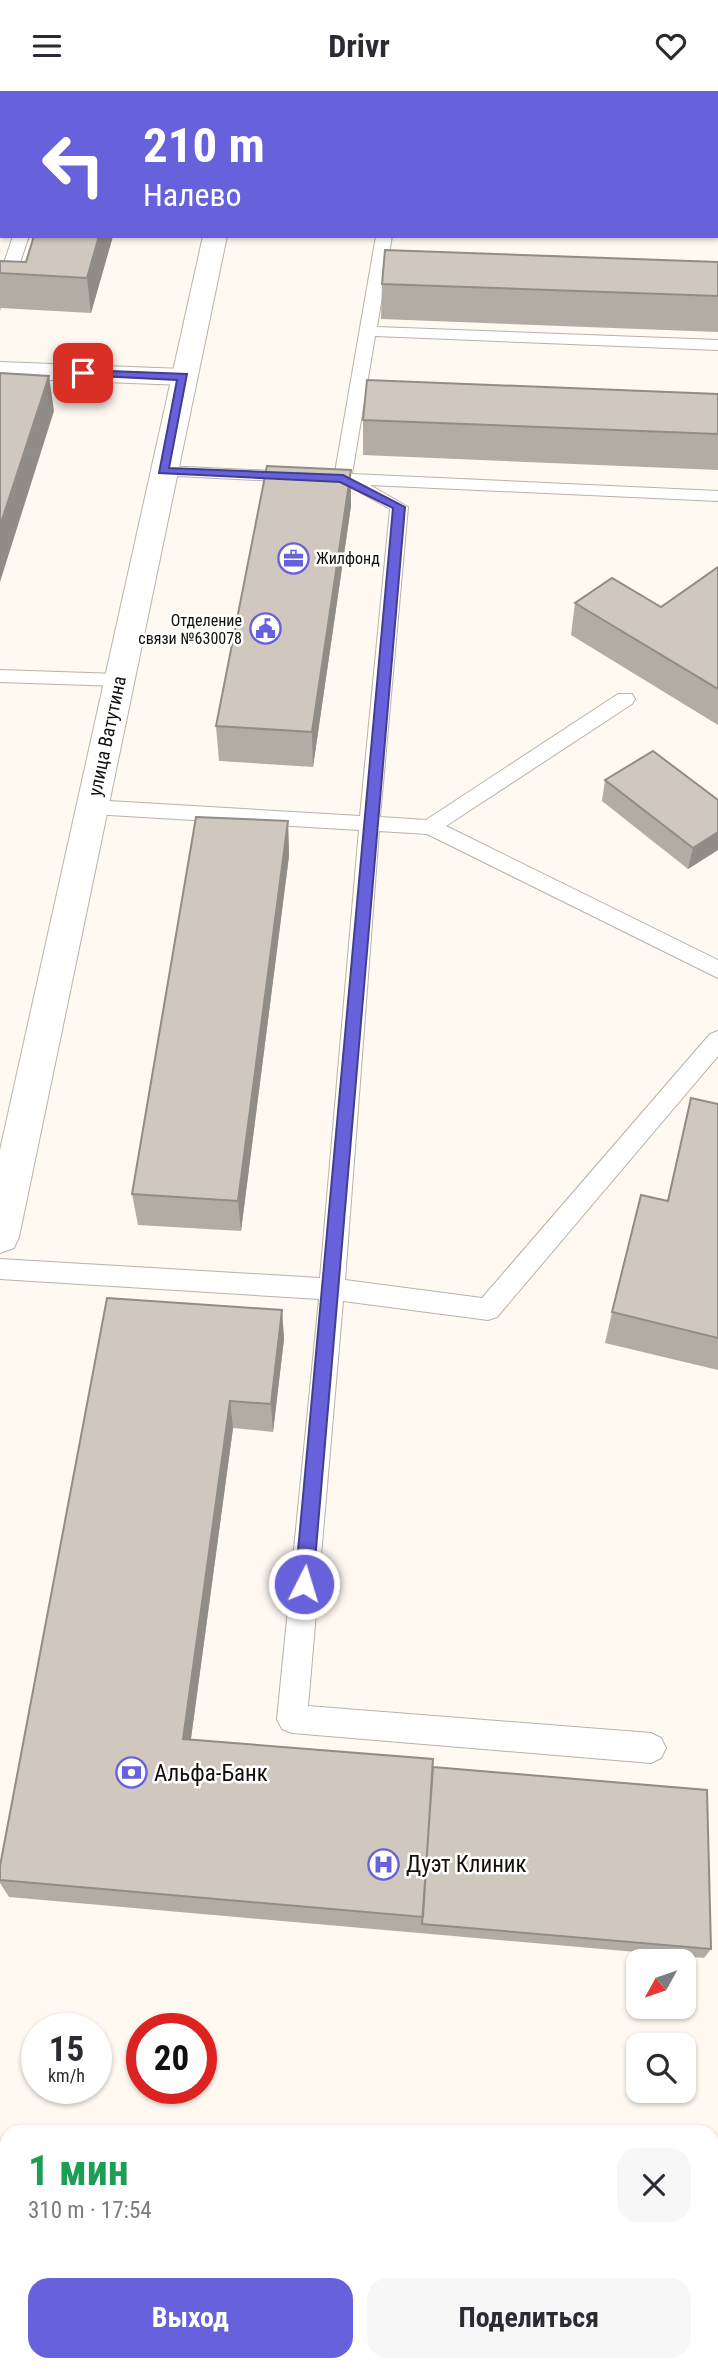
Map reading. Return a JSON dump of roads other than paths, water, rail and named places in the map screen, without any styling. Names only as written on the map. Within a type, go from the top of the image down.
[{"type":"main road","name":"улица Ватутина","points":[[0,1237],[215,238]]},
{"type":"main road","points":[[0,370],[183,377]]},
{"type":"lane","points":[[0,280],[6,281],[20,238]]},
{"type":"lane","points":[[329,478],[368,331],[384,238]]},
{"type":"lane","points":[[368,331],[718,345]]},
{"type":"lane","points":[[163,471],[718,496]]},
{"type":"lane","points":[[329,478],[399,507],[292,1719],[650,1748]]},
{"type":"lane","points":[[0,676],[118,680]]},
{"type":"lane","points":[[430,827],[625,699]]},
{"type":"lane","points":[[92,807],[430,827],[718,970]]},
{"type":"lane","points":[[0,1269],[332,1289],[488,1309],[718,1040]]},
{"type":"place","name":"Жилфонд","points":[[293,558]]},
{"type":"place","name":"Отделение связи №630078","points":[[265,629]]},
{"type":"place","name":"Альфа-Банк","points":[[131,1773]]},
{"type":"place","name":"Дуэт Клиник","points":[[383,1864]]}]
